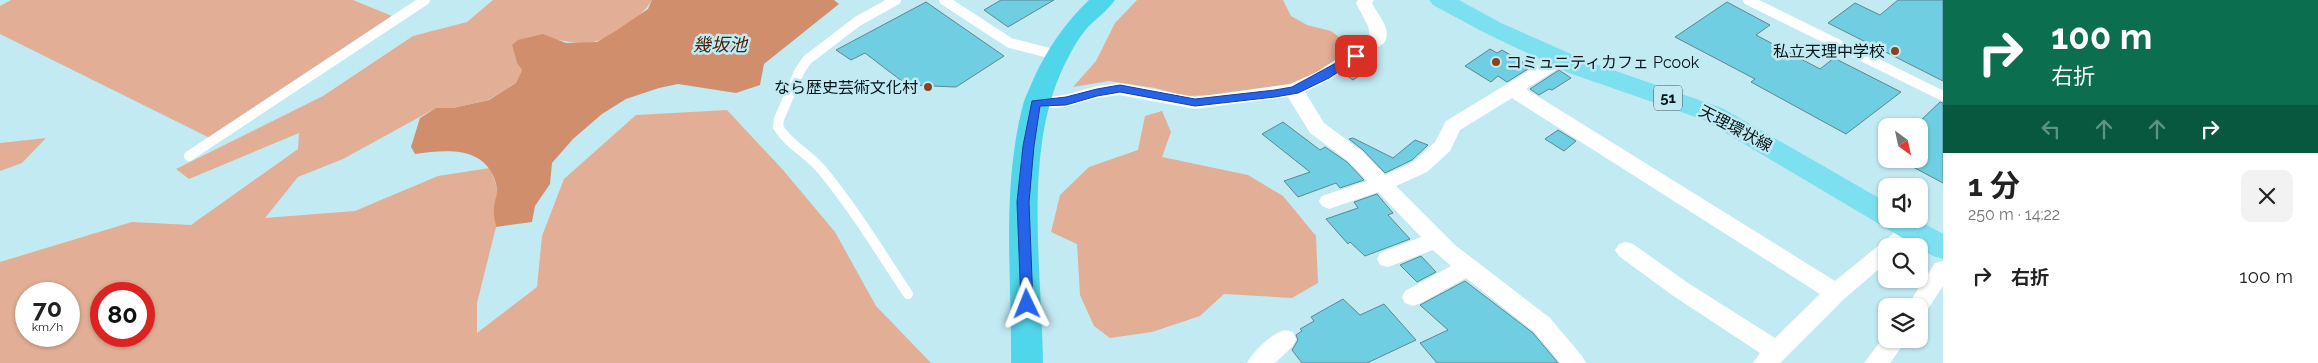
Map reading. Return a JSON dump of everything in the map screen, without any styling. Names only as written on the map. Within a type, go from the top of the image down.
[{"type":"highway","points":[[1027,363],[1023,202],[1028,146],[1036,103],[1057,55],[1079,24],[1103,0]]},
{"type":"main road","name":"天理環状線","points":[[1441,0],[1493,28],[1561,60],[1616,82],[1698,107],[1722,118],[1878,210]]},
{"type":"main road","points":[[1899,232],[1943,248]]},
{"type":"street","points":[[1036,103],[1066,101],[1097,92],[1120,89],[1195,103],[1294,90],[1325,75],[1372,46],[1378,39],[1380,31],[1366,9],[1364,4],[1366,0]]},
{"type":"street","points":[[1329,201],[1420,167],[1443,146],[1453,126],[1561,60]]},
{"type":"street","points":[[1512,89],[1836,293]]},
{"type":"street","points":[[1294,90],[1309,118],[1317,128],[1355,156],[1435,240],[1542,325],[1574,363]]},
{"type":"street","points":[[1388,259],[1435,240]]},
{"type":"street","points":[[1626,250],[1770,357],[1836,293],[1878,258]]},
{"type":"street","points":[[1413,297],[1468,266]]},
{"type":"street","points":[[1923,298],[1943,269]]},
{"type":"street","points":[[1259,363],[1285,339]]},
{"type":"street","points":[[1876,363],[1888,348]]},
{"type":"lane","points":[[189,156],[425,0]]},
{"type":"lane","points":[[896,0],[850,27],[807,60],[799,72],[778,127],[790,143],[814,160],[839,190],[908,294]]},
{"type":"lane","points":[[944,0],[1010,43],[1057,55]]},
{"type":"lane","points":[[1748,0],[1943,96]]},
{"type":"shaded area","points":[[11,0],[353,0],[392,16],[214,140],[0,34],[0,6]]},
{"type":"shaded area","points":[[493,0],[652,0],[643,12],[604,39],[583,43],[548,40],[512,45],[517,63],[522,70],[516,83],[488,100],[453,108],[436,108],[343,159],[298,177],[265,218],[355,211],[438,176],[490,168],[498,191],[494,213],[496,227],[477,303],[477,333],[537,287],[542,236],[564,179],[636,115],[727,110],[783,170],[835,232],[876,306],[931,363],[0,363],[0,262],[132,222],[191,225],[298,149],[299,133],[189,179],[176,169],[323,96],[413,36],[467,22]]},
{"type":"shaded area","points":[[1137,0],[1283,0],[1291,16],[1307,25],[1331,31],[1353,48],[1300,83],[1216,95],[1185,96],[1155,88],[1109,81],[1073,87],[1096,61],[1115,23]]},
{"type":"shaded area","points":[[1162,111],[1171,132],[1162,157],[1248,175],[1283,196],[1316,236],[1318,283],[1292,298],[1224,294],[1200,316],[1152,332],[1110,338],[1094,326],[1080,295],[1077,244],[1051,232],[1060,195],[1089,167],[1138,150],[1145,116]]},
{"type":"shaded area","points":[[46,138],[22,163],[0,171],[0,143]]},
{"type":"water","name":"幾坂池","points":[[652,0],[834,0],[839,4],[764,64],[760,85],[736,93],[678,84],[626,99],[602,114],[573,139],[552,163],[550,184],[535,206],[532,222],[496,227],[494,210],[497,188],[493,174],[486,164],[477,157],[454,151],[415,154],[411,147],[420,118],[436,108],[453,108],[489,100],[516,83],[522,70],[517,63],[512,45],[518,40],[543,34],[566,43],[597,42],[648,9]]},
{"type":"building","points":[[1001,0],[1054,0],[1008,27],[984,10]]},
{"type":"building","points":[[1898,0],[1943,0],[1943,81],[1828,23],[1855,3],[1880,15]]},
{"type":"building","points":[[926,2],[1004,56],[956,87],[907,85],[865,53],[851,60],[836,50]]},
{"type":"building","points":[[1727,2],[1770,25],[1756,35],[1820,69],[1834,58],[1901,92],[1846,134],[1751,82],[1755,79],[1675,37]]},
{"type":"building","name":"コミュニティカフェ Pcook","points":[[1490,49],[1497,53],[1502,50],[1531,67],[1507,82],[1498,76],[1491,82],[1465,66]]},
{"type":"building","points":[[1363,60],[1374,66],[1353,80],[1343,73]]},
{"type":"building","points":[[1559,70],[1571,78],[1552,90],[1549,89],[1539,95],[1530,89]]},
{"type":"building","points":[[1940,102],[1943,103],[1943,183],[1915,168],[1928,168],[1928,118],[1923,118]]},
{"type":"building","points":[[1283,122],[1320,150],[1325,147],[1347,162],[1364,180],[1340,188],[1336,183],[1298,197],[1284,181],[1310,172],[1262,134]]},
{"type":"building","points":[[1558,130],[1576,141],[1564,151],[1545,139]]},
{"type":"building","points":[[1353,138],[1393,158],[1415,140],[1428,145],[1412,160],[1385,173],[1363,150],[1349,139]]},
{"type":"building","points":[[1377,194],[1393,213],[1388,215],[1410,239],[1365,256],[1350,242],[1348,244],[1326,219],[1358,208],[1354,202]]},
{"type":"building","points":[[1421,256],[1436,272],[1417,282],[1400,265]]},
{"type":"building","points":[[1465,281],[1533,333],[1558,363],[1437,363],[1420,343],[1448,330],[1420,305]]},
{"type":"building","points":[[1343,299],[1360,315],[1384,304],[1416,340],[1367,363],[1302,363],[1292,350],[1298,340],[1296,335],[1302,331],[1300,329],[1314,321],[1311,317]]},
{"type":"place","name":"私立天理中学校","points":[[1895,51]]},
{"type":"place","name":"コミュニティカフェ Pcook","points":[[1496,62]]},
{"type":"place","name":"なら歴史芸術文化村","points":[[928,87]]},
{"type":"route","points":[[1027,304],[1023,202],[1028,146],[1036,103],[1066,101],[1097,92],[1120,89],[1129,89],[1195,103],[1275,93],[1294,90],[1325,75],[1356,56]]}]
